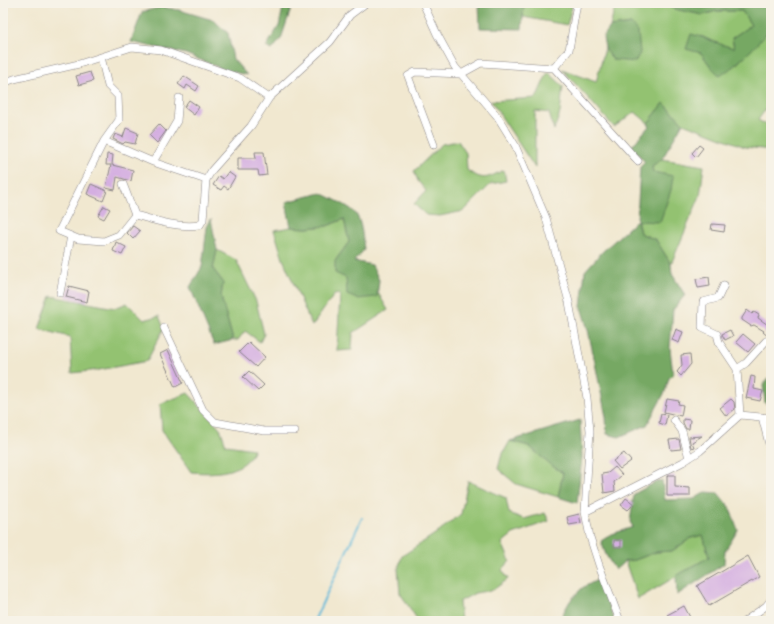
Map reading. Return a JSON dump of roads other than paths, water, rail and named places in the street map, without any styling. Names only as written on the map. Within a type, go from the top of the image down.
[{"type":"street","points":[[122,184],[135,215],[157,222],[189,226],[200,225],[203,220],[206,180],[212,170],[251,126],[269,98],[330,42],[350,15],[366,3]]},
{"type":"street","points":[[424,3],[436,34],[455,67],[497,116],[515,145],[546,218],[568,302],[587,398],[590,431],[585,512],[590,537],[599,566],[620,621]]},
{"type":"street","points":[[554,68],[569,50],[577,3]]},
{"type":"street","points":[[3,83],[14,79],[79,64],[132,47],[161,50],[240,78],[269,98]]},
{"type":"street","points":[[101,57],[108,86],[118,96],[119,120],[104,142],[60,231],[78,239],[104,241],[119,235],[135,215]]},
{"type":"street","points":[[434,145],[408,76],[415,72],[461,74],[481,63],[554,68],[638,160]]},
{"type":"street","points":[[153,162],[177,121],[179,98]]},
{"type":"street","points":[[104,142],[153,162],[206,180]]},
{"type":"street","points":[[60,293],[71,236]]},
{"type":"street","points":[[724,285],[718,298],[703,302],[702,327],[717,334],[719,342],[737,369],[740,415]]},
{"type":"street","points":[[164,328],[203,410],[214,422],[264,431],[295,431]]},
{"type":"street","points":[[737,369],[746,363],[766,341]]},
{"type":"street","points":[[585,512],[689,458],[700,451],[740,415],[771,418]]},
{"type":"street","points":[[762,417],[771,452]]},
{"type":"street","points":[[674,420],[682,431],[689,458]]},
{"type":"street","points":[[745,621],[766,606],[771,600]]},
{"type":"waterway","points":[[314,621],[362,518]]}]
